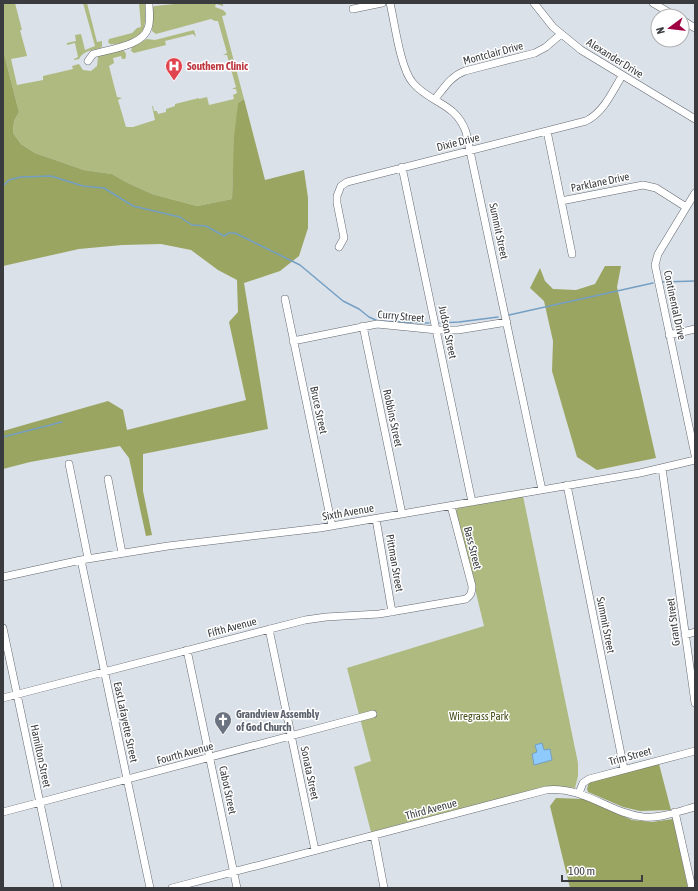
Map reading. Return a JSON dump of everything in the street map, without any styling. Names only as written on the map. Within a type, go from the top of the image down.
[{"type":"street","points":[[88,61],[93,54],[135,42],[143,37],[150,23],[149,3]]},
{"type":"street","points":[[353,9],[382,3]]},
{"type":"street","name":"Summit Street","points":[[390,3],[402,62],[406,73],[417,87],[451,109],[462,122],[466,132],[542,490]]},
{"type":"street","name":"Alexander Drive","points":[[534,3],[547,20],[580,50],[695,119]]},
{"type":"street","name":"Montclair Drive","points":[[435,99],[448,83],[465,70],[535,53],[546,47],[561,34]]},
{"type":"street","name":"Dixie Drive","points":[[339,247],[344,238],[337,196],[342,186],[350,180],[583,122],[594,117],[602,109],[622,76]]},
{"type":"street","points":[[546,131],[572,254]]},
{"type":"street","name":"Judson Street","points":[[402,167],[472,502]]},
{"type":"street","name":"Parklane Drive","points":[[561,201],[643,186],[656,188],[686,207]]},
{"type":"street","name":"Continental Drive","points":[[695,193],[658,254],[656,261],[656,272],[695,455]]},
{"type":"street","name":"Bruce Street","points":[[285,299],[332,526]]},
{"type":"street","name":"Curry Street","points":[[293,340],[377,324],[436,330],[470,329],[507,322]]},
{"type":"street","name":"Robbins Street","points":[[363,326],[402,514]]},
{"type":"street","points":[[669,335],[695,329]]},
{"type":"street","name":"Sixth Avenue","points":[[3,577],[84,559],[168,546],[285,533],[451,506],[662,468],[695,460]]},
{"type":"street","name":"East Lafayette Street","points":[[69,464],[104,672],[150,888]]},
{"type":"street","name":"Grant Street","points":[[662,468],[695,703]]},
{"type":"street","points":[[108,479],[122,553]]},
{"type":"street","name":"Summit Street","points":[[567,485],[624,769]]},
{"type":"street","name":"Bass Street","points":[[451,506],[472,586],[470,596]]},
{"type":"street","name":"Pittman Street","points":[[376,518],[392,612]]},
{"type":"street","name":"Fifth Avenue","points":[[3,698],[305,620],[326,616],[379,614],[466,599],[470,596]]},
{"type":"street","name":"Hamilton Street","points":[[3,628],[58,888]]},
{"type":"street","name":"Sonata Street","points":[[269,629],[315,850]]},
{"type":"street","points":[[685,634],[695,632]]},
{"type":"street","name":"Cabot Street","points":[[187,650],[238,888]]},
{"type":"street","name":"Fourth Avenue","points":[[3,812],[291,737],[373,714]]},
{"type":"street","name":"Trim Street","points":[[579,793],[583,783],[589,779],[695,751]]},
{"type":"street","name":"Third Avenue","points":[[172,888],[543,791],[554,790],[579,793],[626,812],[643,817],[656,817],[695,807]]},
{"type":"street","points":[[675,812],[692,888]]},
{"type":"street","points":[[374,835],[384,888]]},
{"type":"green space","points":[[3,3],[15,3],[27,56],[11,59],[17,85],[43,80],[43,76],[73,69],[72,66],[79,64],[83,70],[91,71],[97,66],[99,56],[123,50],[126,54],[125,59],[122,59],[121,56],[113,58],[114,63],[109,66],[117,97],[122,98],[118,100],[126,127],[133,127],[155,120],[152,106],[154,111],[157,111],[158,114],[166,112],[166,109],[175,106],[175,104],[199,98],[207,97],[209,105],[234,99],[233,95],[237,93],[236,89],[232,89],[236,87],[227,55],[223,55],[227,53],[218,21],[211,19],[156,34],[152,31],[152,8],[154,6],[185,3],[223,3],[223,6],[216,4],[215,7],[226,13],[226,15],[222,16],[244,99],[238,103],[232,199],[197,206],[152,194],[112,174],[84,170],[35,153],[21,144],[13,133],[14,121],[19,112],[3,50]]},
{"type":"green space","points":[[83,3],[87,3],[97,42],[102,41],[102,46],[101,48],[85,53],[79,59],[74,60],[78,57],[75,43],[67,45],[67,43],[76,41],[75,35],[81,34],[85,50],[95,46]]},
{"type":"green space","points":[[139,3],[145,3],[145,22],[142,31],[139,35],[133,38],[118,44],[110,44],[108,42],[109,39],[132,33],[137,28],[141,27]]},
{"type":"green space","points":[[194,30],[196,37],[193,34],[165,41],[166,45],[134,53],[131,51],[132,47],[147,39],[155,40]]},
{"type":"green space","points":[[3,50],[19,112],[14,121],[13,133],[21,144],[35,153],[84,170],[112,174],[152,194],[197,206],[232,199],[234,137],[238,103],[244,99],[265,180],[304,170],[308,198],[308,228],[299,256],[280,271],[244,283],[268,429],[143,454],[143,491],[152,535],[146,536],[129,458],[120,446],[30,462],[3,469],[3,431],[108,401],[123,410],[127,430],[246,400],[229,322],[238,312],[237,280],[218,270],[191,250],[161,244],[122,245],[79,249],[3,266]]},
{"type":"green space","points":[[605,266],[621,266],[617,287],[656,458],[597,470],[577,457],[552,371],[553,341],[544,301],[530,288],[540,268],[545,281],[553,289],[576,290],[595,284]]},
{"type":"green space","name":"Wiregrass Park","points":[[523,496],[578,763],[578,776],[575,788],[550,786],[543,787],[371,832],[354,767],[371,761],[347,668],[484,626],[456,510],[458,508]]},
{"type":"green space","points":[[659,764],[671,810],[640,811],[623,807],[588,792],[587,789],[589,782]]},
{"type":"green space","points":[[556,798],[584,799],[632,820],[652,822],[673,819],[688,888],[570,888],[550,806]]},
{"type":"water","points":[[542,743],[544,750],[550,749],[552,760],[534,765],[532,754],[537,752],[535,745]]},
{"type":"waterway","points":[[3,186],[9,180],[21,177],[51,176],[83,186],[104,188],[133,206],[180,217],[192,225],[206,226],[224,236],[229,233],[235,233],[300,265],[343,301],[378,321],[429,323]]},
{"type":"waterway","points":[[662,282],[695,281]]},
{"type":"waterway","points":[[509,315],[653,283]]},
{"type":"waterway","points":[[440,323],[498,317]]},
{"type":"waterway","points":[[3,437],[62,422]]},
{"type":"place","name":"Southern Clinic","points":[[174,81]]},
{"type":"place","name":"Grandview Assembly of God Church","points":[[223,735]]}]
